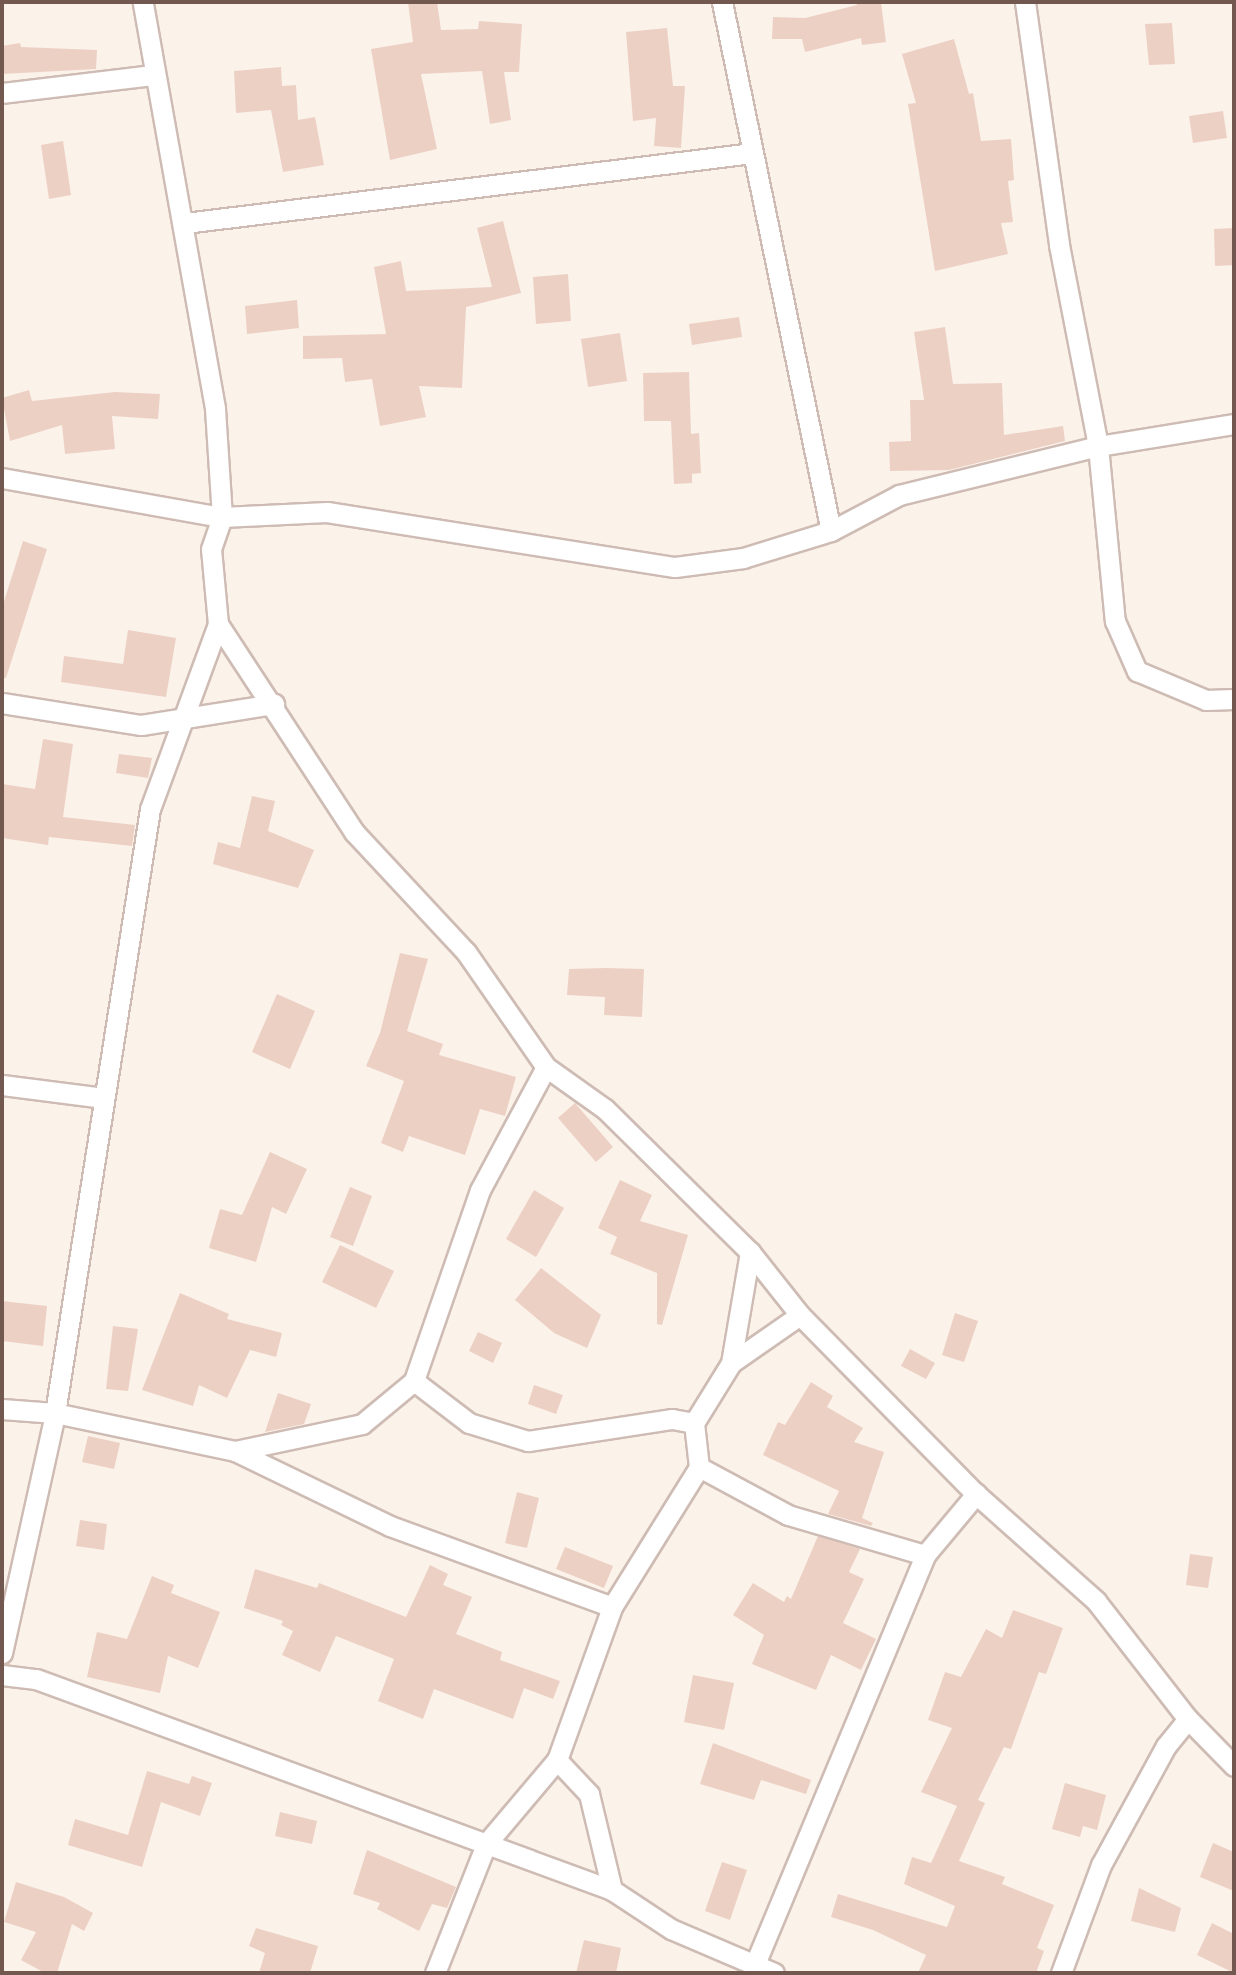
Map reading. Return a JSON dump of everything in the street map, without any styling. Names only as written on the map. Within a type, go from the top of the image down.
[{"type":"street","points":[[2,1653],[55,1413],[150,808],[186,718],[218,624],[211,550],[222,517],[215,408],[185,223],[154,75],[144,2]]},
{"type":"street","points":[[722,2],[831,531]]},
{"type":"street","points":[[1025,2],[1059,245],[1098,446],[1115,621],[1137,671],[1206,700],[1234,699]]},
{"type":"street","points":[[2,93],[154,75]]},
{"type":"street","points":[[185,223],[753,153]]},
{"type":"street","points":[[2,478],[222,517],[327,512],[674,568],[743,558],[831,531],[899,495],[1098,446],[1234,424]]},
{"type":"street","points":[[218,624],[274,704],[354,832],[466,952],[546,1067],[606,1109],[750,1252],[800,1315],[976,1494],[1096,1601],[1188,1719],[1234,1766]]},
{"type":"street","points":[[2,703],[141,725],[274,704]]},
{"type":"street","points":[[234,1451],[362,1424],[414,1381],[480,1190],[546,1067]]},
{"type":"street","points":[[2,1085],[104,1098]]},
{"type":"street","points":[[435,1973],[486,1844],[557,1760],[612,1607],[699,1467],[694,1423],[731,1363],[750,1252]]},
{"type":"street","points":[[731,1363],[800,1315]]},
{"type":"street","points":[[414,1381],[469,1423],[528,1441],[672,1419],[694,1423]]},
{"type":"street","points":[[2,1409],[55,1413],[234,1451],[390,1526],[612,1607]]},
{"type":"street","points":[[699,1467],[788,1515],[925,1555]]},
{"type":"street","points":[[755,1964],[925,1555],[976,1494]]},
{"type":"street","points":[[2,1675],[36,1679],[612,1890],[671,1929],[774,1973]]},
{"type":"street","points":[[1062,1973],[1101,1865],[1166,1746],[1188,1719]]},
{"type":"street","points":[[557,1760],[589,1794],[612,1890]]},
{"type":"building","points":[[408,2],[437,2],[441,30],[478,29],[479,21],[522,24],[519,72],[504,72],[511,120],[490,124],[482,71],[421,74],[437,149],[390,160],[371,49],[413,42]]},
{"type":"building","points":[[856,2],[881,2],[886,42],[862,45],[861,38],[805,52],[802,39],[772,39],[773,17],[805,18],[857,5]]},
{"type":"building","points":[[1172,23],[1175,64],[1149,65],[1145,24]]},
{"type":"building","points":[[667,28],[673,86],[685,86],[681,148],[654,146],[656,118],[633,121],[626,32]]},
{"type":"building","points":[[954,39],[969,94],[973,93],[981,141],[1011,139],[1014,180],[1008,181],[1013,222],[1001,223],[1008,254],[935,271],[908,104],[916,103],[902,54]]},
{"type":"building","points":[[20,43],[21,47],[97,50],[96,69],[2,74],[2,46]]},
{"type":"building","points":[[281,67],[282,86],[296,85],[298,120],[315,117],[324,165],[283,172],[271,110],[236,113],[234,71]]},
{"type":"building","points":[[1223,111],[1227,138],[1193,143],[1189,116]]},
{"type":"building","points":[[63,141],[71,195],[49,199],[41,145]]},
{"type":"building","points":[[503,221],[521,293],[466,307],[462,388],[419,386],[426,417],[380,426],[372,379],[345,382],[342,358],[303,359],[303,336],[386,334],[374,267],[401,261],[406,291],[492,287],[477,228]]},
{"type":"building","points":[[1234,228],[1234,265],[1215,266],[1214,229]]},
{"type":"building","points":[[568,274],[571,321],[536,324],[533,277]]},
{"type":"building","points":[[297,300],[299,328],[247,334],[245,306]]},
{"type":"building","points":[[739,317],[742,337],[692,345],[689,324]]},
{"type":"building","points":[[945,327],[953,384],[1002,383],[1004,435],[1063,426],[1065,441],[949,470],[890,471],[889,442],[911,441],[910,400],[924,400],[914,332]]},
{"type":"building","points":[[620,333],[627,381],[588,387],[581,339]]},
{"type":"building","points":[[689,372],[691,434],[699,433],[701,473],[692,474],[692,483],[674,484],[671,421],[644,421],[643,373]]},
{"type":"building","points":[[29,390],[32,401],[115,392],[160,394],[158,419],[112,416],[115,449],[65,454],[62,425],[10,441],[2,398]]},
{"type":"building","points":[[23,541],[47,549],[6,678],[2,678],[2,608]]},
{"type":"building","points":[[128,630],[176,638],[166,697],[61,682],[64,656],[123,664]]},
{"type":"building","points":[[43,739],[73,744],[63,817],[135,825],[132,846],[49,837],[48,845],[2,838],[2,784],[35,789]]},
{"type":"building","points":[[119,754],[152,758],[148,778],[116,773]]},
{"type":"building","points":[[252,796],[275,801],[268,831],[314,850],[298,888],[213,864],[218,842],[240,848]]},
{"type":"building","points":[[400,953],[428,959],[407,1031],[443,1044],[439,1055],[516,1077],[505,1116],[480,1109],[465,1155],[409,1136],[403,1152],[381,1143],[404,1081],[366,1066],[380,1033]]},
{"type":"building","points":[[569,969],[644,969],[642,1017],[604,1015],[605,997],[567,995]]},
{"type":"building","points":[[277,994],[315,1011],[290,1069],[252,1052]]},
{"type":"building","points":[[575,1103],[613,1147],[596,1162],[558,1118]]},
{"type":"building","points":[[270,1152],[307,1169],[286,1214],[272,1207],[256,1262],[209,1248],[220,1209],[242,1215]]},
{"type":"building","points":[[620,1180],[652,1195],[640,1221],[688,1235],[662,1325],[657,1324],[657,1273],[610,1254],[617,1237],[598,1228]]},
{"type":"building","points":[[350,1187],[372,1196],[353,1246],[330,1237]]},
{"type":"building","points":[[534,1190],[564,1208],[536,1257],[506,1239]]},
{"type":"building","points":[[340,1245],[394,1271],[376,1308],[322,1282]]},
{"type":"building","points":[[541,1268],[601,1315],[587,1348],[554,1333],[515,1300]]},
{"type":"building","points":[[180,1293],[229,1314],[227,1319],[282,1333],[276,1357],[250,1350],[227,1398],[199,1385],[193,1406],[142,1390]]},
{"type":"building","points":[[2,1301],[47,1306],[43,1346],[2,1341]]},
{"type":"building","points":[[955,1313],[978,1321],[964,1362],[942,1355]]},
{"type":"building","points":[[113,1326],[138,1329],[128,1391],[106,1389]]},
{"type":"building","points":[[478,1332],[502,1343],[493,1363],[469,1351]]},
{"type":"building","points":[[910,1349],[935,1363],[926,1379],[901,1366]]},
{"type":"building","points":[[811,1382],[833,1396],[827,1407],[863,1428],[854,1442],[884,1452],[862,1518],[873,1523],[871,1526],[828,1514],[839,1491],[763,1455],[778,1422],[785,1425]]},
{"type":"building","points":[[534,1385],[563,1395],[556,1414],[528,1404]]},
{"type":"building","points":[[278,1393],[311,1404],[304,1424],[265,1432]]},
{"type":"building","points":[[88,1436],[120,1443],[114,1469],[82,1462]]},
{"type":"building","points":[[517,1492],[539,1498],[527,1548],[505,1543]]},
{"type":"building","points":[[80,1520],[107,1524],[104,1550],[76,1546]]},
{"type":"building","points":[[818,1536],[860,1549],[849,1572],[864,1579],[843,1623],[876,1639],[861,1670],[831,1655],[816,1690],[752,1664],[764,1635],[733,1615],[753,1583],[784,1602],[787,1596],[791,1599]]},
{"type":"building","points":[[565,1547],[613,1566],[604,1588],[556,1569]]},
{"type":"building","points":[[1190,1554],[1213,1557],[1208,1588],[1186,1585]]},
{"type":"building","points":[[430,1565],[448,1574],[443,1585],[472,1597],[456,1634],[502,1652],[500,1660],[560,1681],[553,1699],[524,1688],[513,1719],[434,1689],[423,1719],[378,1701],[394,1659],[336,1636],[320,1672],[282,1655],[293,1631],[281,1625],[283,1621],[244,1608],[255,1569],[317,1588],[319,1583],[406,1617]]},
{"type":"building","points":[[152,1576],[174,1585],[171,1593],[220,1612],[198,1668],[168,1656],[160,1693],[87,1677],[97,1632],[127,1639]]},
{"type":"building","points":[[1013,1610],[1063,1628],[1046,1674],[1039,1672],[1011,1749],[1004,1747],[978,1800],[985,1803],[959,1861],[1005,1877],[1002,1884],[1054,1905],[1037,1948],[1044,1951],[1036,1973],[918,1973],[926,1955],[873,1930],[831,1917],[838,1894],[947,1927],[955,1906],[904,1884],[912,1857],[931,1863],[957,1806],[921,1792],[952,1728],[928,1720],[945,1672],[961,1677],[986,1629],[1002,1638]]},
{"type":"building","points":[[693,1675],[734,1683],[724,1730],[684,1722]]},
{"type":"building","points":[[713,1743],[811,1780],[806,1794],[761,1780],[754,1800],[700,1784]]},
{"type":"building","points":[[147,1771],[189,1784],[192,1776],[212,1783],[200,1816],[161,1802],[142,1867],[68,1845],[75,1819],[128,1835]]},
{"type":"building","points":[[1065,1783],[1106,1795],[1097,1830],[1083,1826],[1080,1837],[1052,1829]]},
{"type":"building","points":[[280,1812],[317,1821],[312,1844],[275,1836]]},
{"type":"building","points":[[1213,1843],[1234,1852],[1234,1891],[1200,1877]]},
{"type":"building","points":[[367,1850],[456,1887],[447,1908],[432,1904],[419,1931],[377,1909],[380,1903],[353,1894]]},
{"type":"building","points":[[722,1862],[747,1870],[730,1920],[705,1911]]},
{"type":"building","points":[[16,1882],[64,1897],[93,1913],[84,1931],[72,1924],[57,1973],[45,1973],[21,1960],[36,1932],[4,1922]]},
{"type":"building","points":[[1139,1888],[1181,1908],[1175,1932],[1131,1921]]},
{"type":"building","points":[[1212,1923],[1234,1934],[1234,1973],[1197,1955]]},
{"type":"building","points":[[256,1928],[318,1946],[310,1973],[259,1973],[265,1953],[249,1946]]},
{"type":"building","points":[[584,1940],[621,1948],[616,1973],[576,1973]]}]
